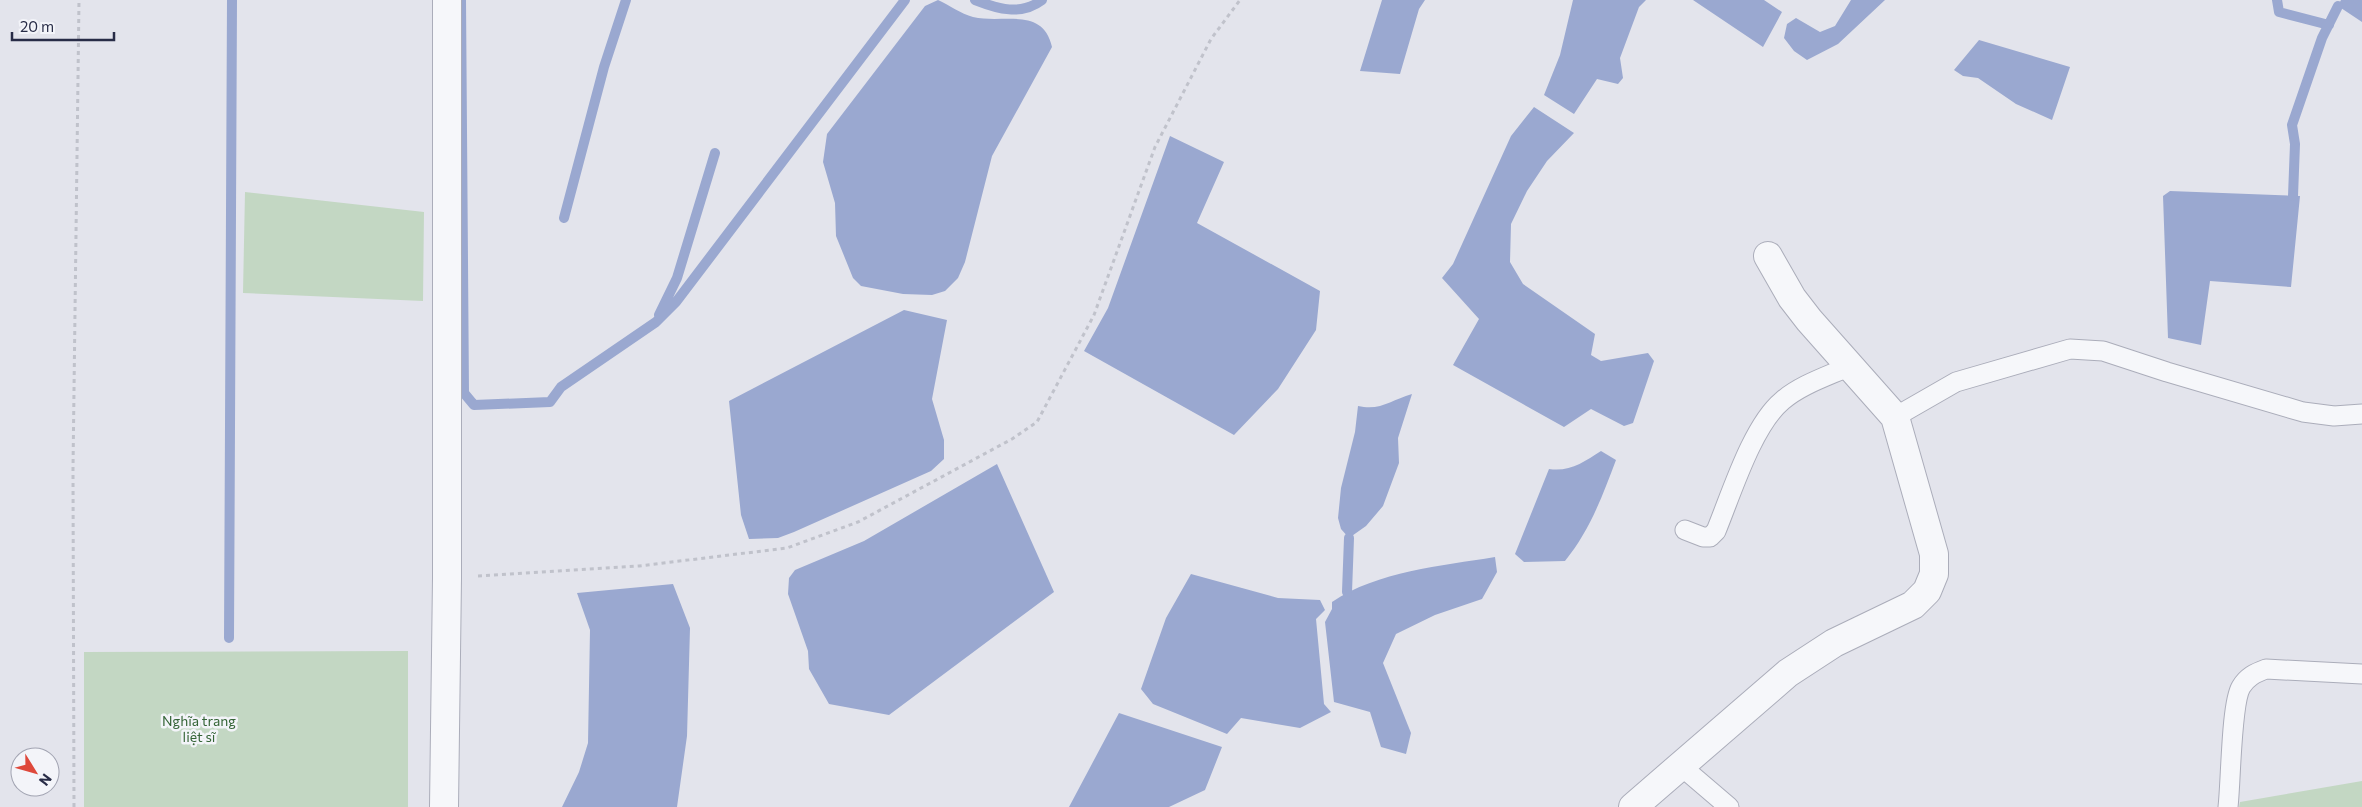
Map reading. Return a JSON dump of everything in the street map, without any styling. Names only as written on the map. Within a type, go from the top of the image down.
[{"type":"street","points":[[444,807],[448,578],[447,0]]},
{"type":"street","points":[[1633,807],[1788,673],[1812,656],[1912,606],[1927,591],[1934,574],[1934,554],[1895,417],[1792,298],[1768,256]]},
{"type":"lane","points":[[1895,417],[1956,382],[2070,349],[2103,351],[2303,412],[2334,416],[2362,414]]},
{"type":"lane","points":[[1685,530],[1702,537],[1710,537],[1716,531],[1756,437],[1781,402],[1795,392],[1850,366]]},
{"type":"lane","points":[[2228,807],[2236,705],[2241,688],[2252,675],[2266,669],[2362,674]]},
{"type":"lane","points":[[1681,766],[1729,807]]},
{"type":"path","points":[[74,807],[73,469],[79,0]]},
{"type":"path","points":[[448,578],[639,566],[787,548],[858,522],[1012,439],[1037,422],[1094,315],[1155,147],[1211,39],[1240,0]]},
{"type":"green space","points":[[245,192],[424,212],[423,301],[243,293]]},
{"type":"green space","name":"Nghĩa trang liệt sĩ","points":[[408,651],[408,807],[84,807],[84,652]]},
{"type":"green space","points":[[2362,781],[2362,807],[2239,807],[2240,802]]},
{"type":"water","points":[[938,0],[973,17],[1031,21],[1040,26],[1047,34],[1052,47],[992,156],[965,262],[958,278],[945,291],[932,295],[903,294],[861,286],[853,278],[836,236],[835,203],[823,162],[827,134],[925,6]]},
{"type":"water","points":[[1382,0],[1425,0],[1419,9],[1400,74],[1360,71]]},
{"type":"water","points":[[1573,0],[1646,0],[1639,7],[1620,58],[1623,78],[1618,84],[1597,79],[1574,114],[1544,95],[1560,55]]},
{"type":"water","points":[[1693,0],[1764,0],[1782,12],[1763,47]]},
{"type":"water","points":[[1851,0],[1885,0],[1838,44],[1807,60],[1794,51],[1784,38],[1787,24],[1796,18],[1820,32],[1835,26]]},
{"type":"water","points":[[2341,0],[2362,0],[2362,22],[2338,6]]},
{"type":"water","points":[[1979,40],[2070,67],[2052,120],[2016,104],[1978,78],[1963,76],[1954,70]]},
{"type":"water","points":[[1534,107],[1574,133],[1547,161],[1527,191],[1511,224],[1510,262],[1523,284],[1595,334],[1591,355],[1601,361],[1648,353],[1654,361],[1633,423],[1624,426],[1591,409],[1564,427],[1453,365],[1479,319],[1442,278],[1453,264],[1511,136]]},
{"type":"water","points":[[1170,136],[1224,162],[1197,223],[1320,291],[1316,330],[1278,389],[1234,435],[1084,351],[1108,308]]},
{"type":"water","points":[[2170,191],[2300,196],[2291,287],[2210,281],[2201,345],[2168,338],[2163,196]]},
{"type":"water","points":[[904,310],[947,320],[932,399],[944,440],[944,459],[931,471],[794,532],[778,538],[749,539],[741,515],[729,401]]},
{"type":"water","points":[[1412,394],[1398,438],[1399,463],[1383,506],[1366,526],[1349,538],[1341,529],[1338,518],[1341,488],[1355,432],[1358,406],[1380,406]]},
{"type":"water","points":[[1601,451],[1616,460],[1595,513],[1574,549],[1565,561],[1524,562],[1515,554],[1549,469],[1570,468]]},
{"type":"water","points":[[997,464],[1054,592],[889,715],[829,704],[809,669],[808,651],[788,594],[789,578],[795,570],[864,541]]},
{"type":"water","points":[[1495,557],[1497,572],[1482,599],[1435,615],[1396,634],[1383,663],[1411,733],[1406,754],[1381,747],[1370,712],[1334,702],[1325,622],[1332,609],[1332,602],[1369,583],[1410,571]]},
{"type":"water","points":[[1191,574],[1278,598],[1320,600],[1325,610],[1316,619],[1324,704],[1331,712],[1300,728],[1241,718],[1227,734],[1153,704],[1141,689],[1166,618]]},
{"type":"water","points":[[673,584],[690,628],[687,736],[677,807],[562,807],[579,772],[588,743],[590,630],[577,593]]},
{"type":"water","points":[[1119,713],[1222,747],[1205,790],[1169,807],[1069,807]]},
{"type":"waterway","points":[[229,638],[232,0]]},
{"type":"waterway","points":[[461,0],[464,393],[474,405],[550,402],[561,387],[656,322],[676,302],[905,0]]},
{"type":"waterway","points":[[564,218],[604,67],[626,0]]},
{"type":"waterway","points":[[975,0],[1009,9],[1026,8],[1042,0]]},
{"type":"waterway","points":[[2277,0],[2279,12],[2329,25]]},
{"type":"waterway","points":[[2293,196],[2295,144],[2292,125],[2322,38],[2338,6]]},
{"type":"waterway","points":[[659,315],[677,278],[715,153]]},
{"type":"waterway","points":[[1347,592],[1349,538]]}]
